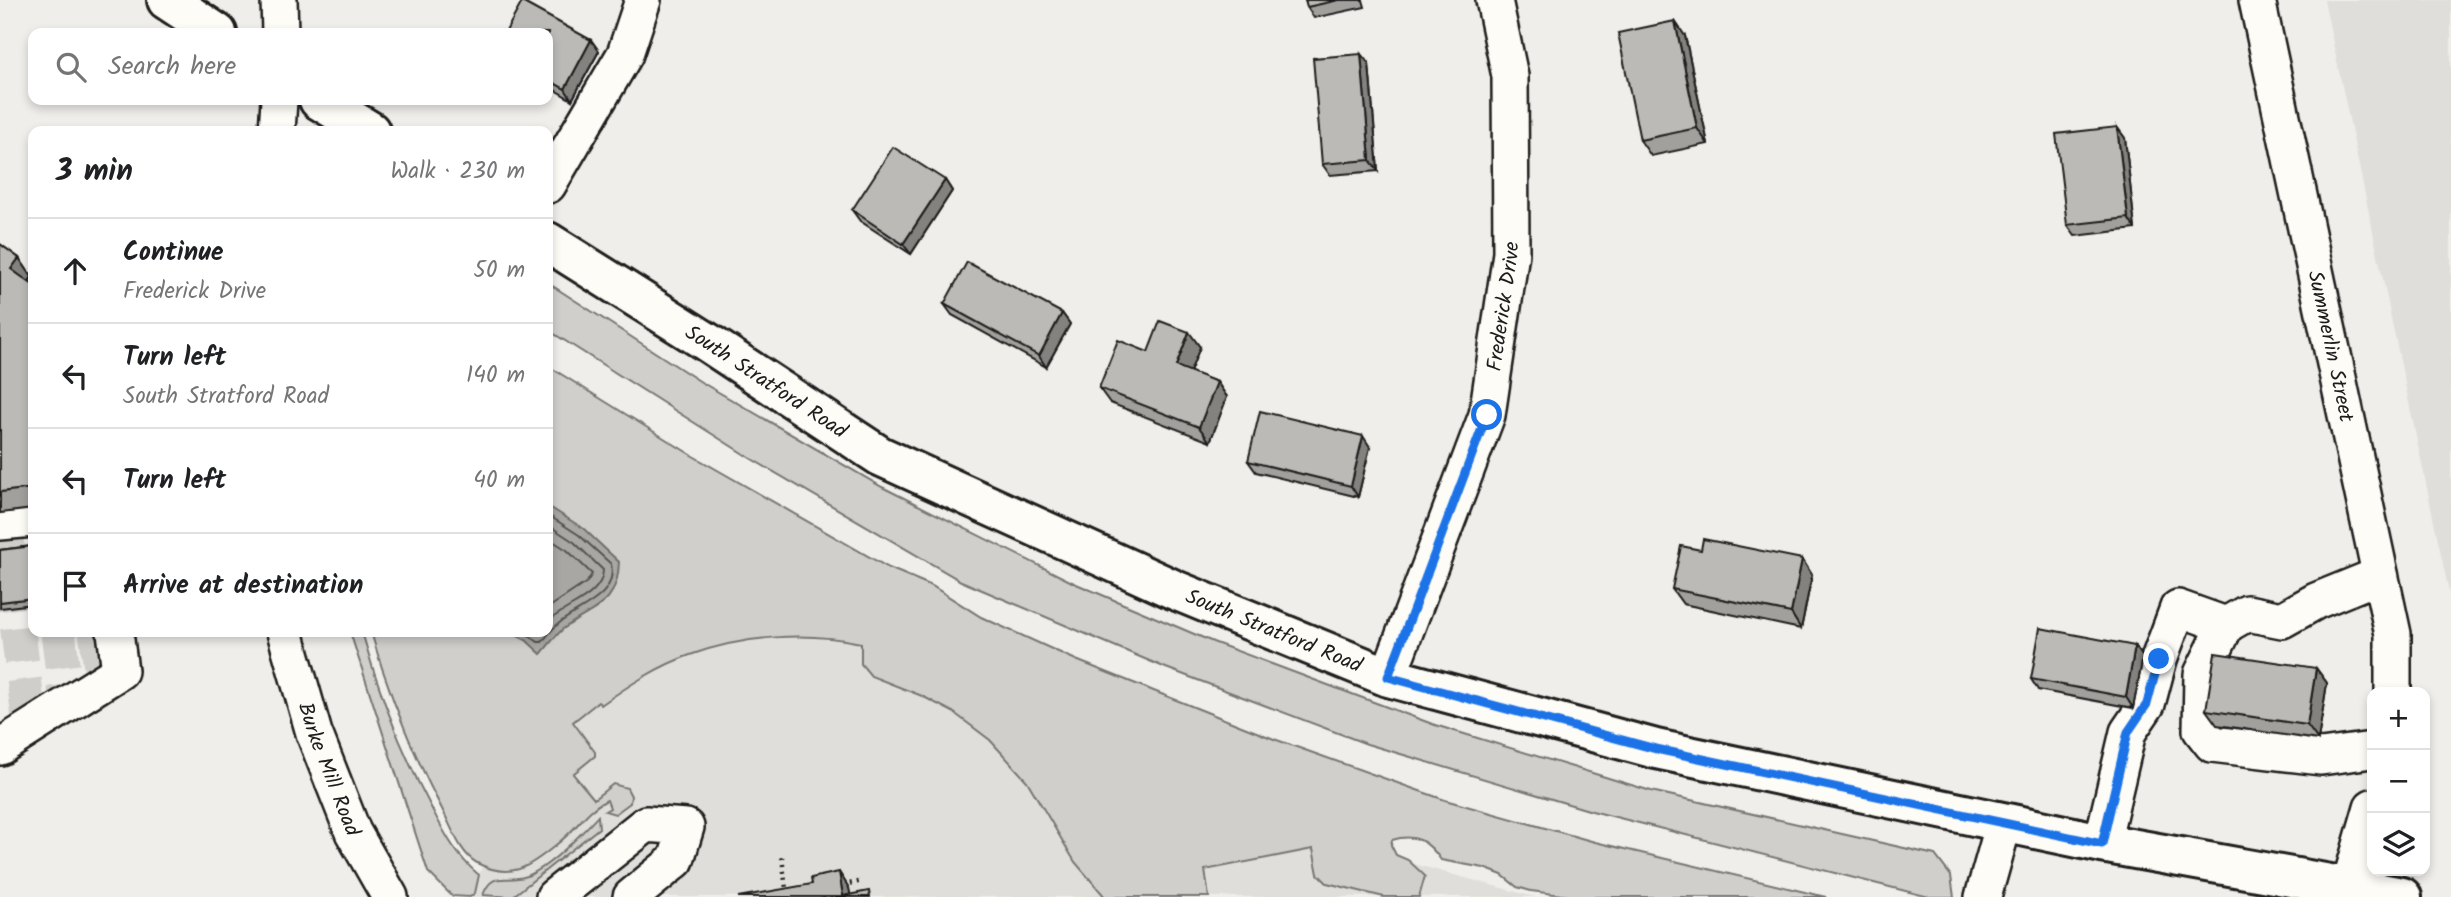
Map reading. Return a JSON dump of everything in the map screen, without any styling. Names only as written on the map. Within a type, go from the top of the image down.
[{"type":"main road","points":[[167,0],[209,28]]},
{"type":"main road","points":[[327,105],[362,126]]},
{"type":"main road","name":"South Stratford Road","points":[[553,245],[880,456],[1175,590],[1388,677],[1656,749],[2102,844],[2402,897]]},
{"type":"street","points":[[279,0],[280,28]]},
{"type":"street","points":[[553,176],[625,54],[643,0]]},
{"type":"street","name":"Frederick Drive","points":[[1388,677],[1487,415],[1511,253],[1510,76],[1494,0]]},
{"type":"street","name":"Summerlin Street","points":[[2257,0],[2393,634],[2393,687]]},
{"type":"street","points":[[277,126],[279,105]]},
{"type":"street","points":[[0,522],[28,519]]},
{"type":"street","points":[[2367,751],[2321,757],[2212,744],[2201,730],[2202,674],[2226,625],[2247,613],[2282,620],[2316,601],[2380,575]]},
{"type":"street","points":[[2102,844],[2128,732],[2147,704],[2159,659],[2178,608],[2226,625]]},
{"type":"street","points":[[0,747],[120,671],[116,637]]},
{"type":"street","name":"Burke Mill Road","points":[[286,637],[314,733],[348,819],[390,897]]},
{"type":"street","points":[[2348,887],[2370,813]]},
{"type":"street","points":[[1983,897],[2004,823]]},
{"type":"street","points":[[554,897],[646,824],[686,827],[676,860],[631,897]]},
{"type":"path","points":[[782,857],[787,897]]},
{"type":"path","points":[[832,887],[863,881]]},
{"type":"shaded area","points":[[2324,0],[2451,0],[2451,602]]},
{"type":"shaded area","points":[[553,286],[701,382],[882,487],[1074,583],[1213,642],[1435,725],[1651,791],[1935,855],[1951,876],[1954,897],[1929,897],[1592,811],[1367,744],[1166,668],[961,581],[750,458],[553,333]]},
{"type":"shaded area","points":[[553,369],[693,456],[889,568],[932,586],[981,617],[1076,660],[1274,739],[1445,800],[1595,842],[1826,897],[1577,897],[1531,891],[1517,887],[1502,875],[1484,868],[1441,860],[1421,840],[1400,838],[1392,840],[1391,845],[1396,855],[1408,860],[1425,876],[1419,897],[1384,897],[1327,883],[1318,874],[1313,849],[1205,870],[1209,897],[1105,897],[1075,862],[1027,781],[990,740],[953,712],[922,696],[871,676],[861,664],[861,643],[818,637],[753,640],[690,655],[655,671],[601,705],[598,702],[573,722],[595,752],[595,756],[573,774],[594,799],[613,784],[627,788],[631,796],[630,803],[615,814],[605,811],[610,808],[607,800],[602,802],[533,862],[519,869],[503,871],[471,859],[454,835],[403,725],[372,637],[553,637]]},
{"type":"shaded area","points":[[867,634],[1330,841],[1535,897],[472,897],[469,892],[488,857],[538,740],[587,701],[719,637]]},
{"type":"shaded area","points":[[352,637],[364,637],[392,722],[411,766],[447,836],[457,852],[479,875],[475,893],[470,897],[452,896],[428,872]]},
{"type":"shaded area","points":[[598,816],[599,828],[512,897],[483,895],[491,882],[527,876],[546,865]]},
{"type":"water","points":[[553,509],[584,529],[619,562],[618,577],[609,597],[602,604],[563,629],[541,654],[520,637],[553,637]]},
{"type":"building","points":[[1305,0],[1339,0],[1307,7]]},
{"type":"building","points":[[522,2],[591,40],[565,89],[553,83],[553,28],[508,28]]},
{"type":"building","points":[[1675,21],[1697,128],[1640,140],[1618,33]]},
{"type":"building","points":[[1361,54],[1370,160],[1322,164],[1313,58]]},
{"type":"building","points":[[2117,127],[2128,218],[2067,225],[2056,134]]},
{"type":"building","points":[[893,147],[945,180],[903,244],[852,210]]},
{"type":"building","points":[[0,244],[19,258],[11,269],[28,281],[28,489],[0,492]]},
{"type":"building","points":[[967,262],[1062,313],[1039,356],[944,304]]},
{"type":"building","points":[[1160,321],[1189,332],[1176,366],[1217,382],[1199,427],[1099,388],[1118,340],[1148,352]]},
{"type":"building","points":[[1260,411],[1363,436],[1351,486],[1248,461]]},
{"type":"building","points":[[1703,539],[1802,559],[1791,613],[1672,589],[1681,546],[1701,550]]},
{"type":"building","points":[[28,547],[28,599],[0,602],[0,550]]},
{"type":"building","points":[[2040,628],[2135,646],[2126,697],[2031,679]]},
{"type":"building","points":[[2215,653],[2316,668],[2307,725],[2206,710]]},
{"type":"building","points":[[839,872],[843,896],[869,891],[870,897],[738,897],[812,884],[811,878]]},
{"type":"tunnel","points":[[4,522],[30,726]]},
{"type":"tunnel","points":[[59,637],[67,703]]},
{"type":"tunnel","points":[[97,637],[103,682]]},
{"type":"route","points":[[1487,415],[1388,677],[1656,749],[2102,844],[2128,732],[2147,704],[2159,659]]}]
